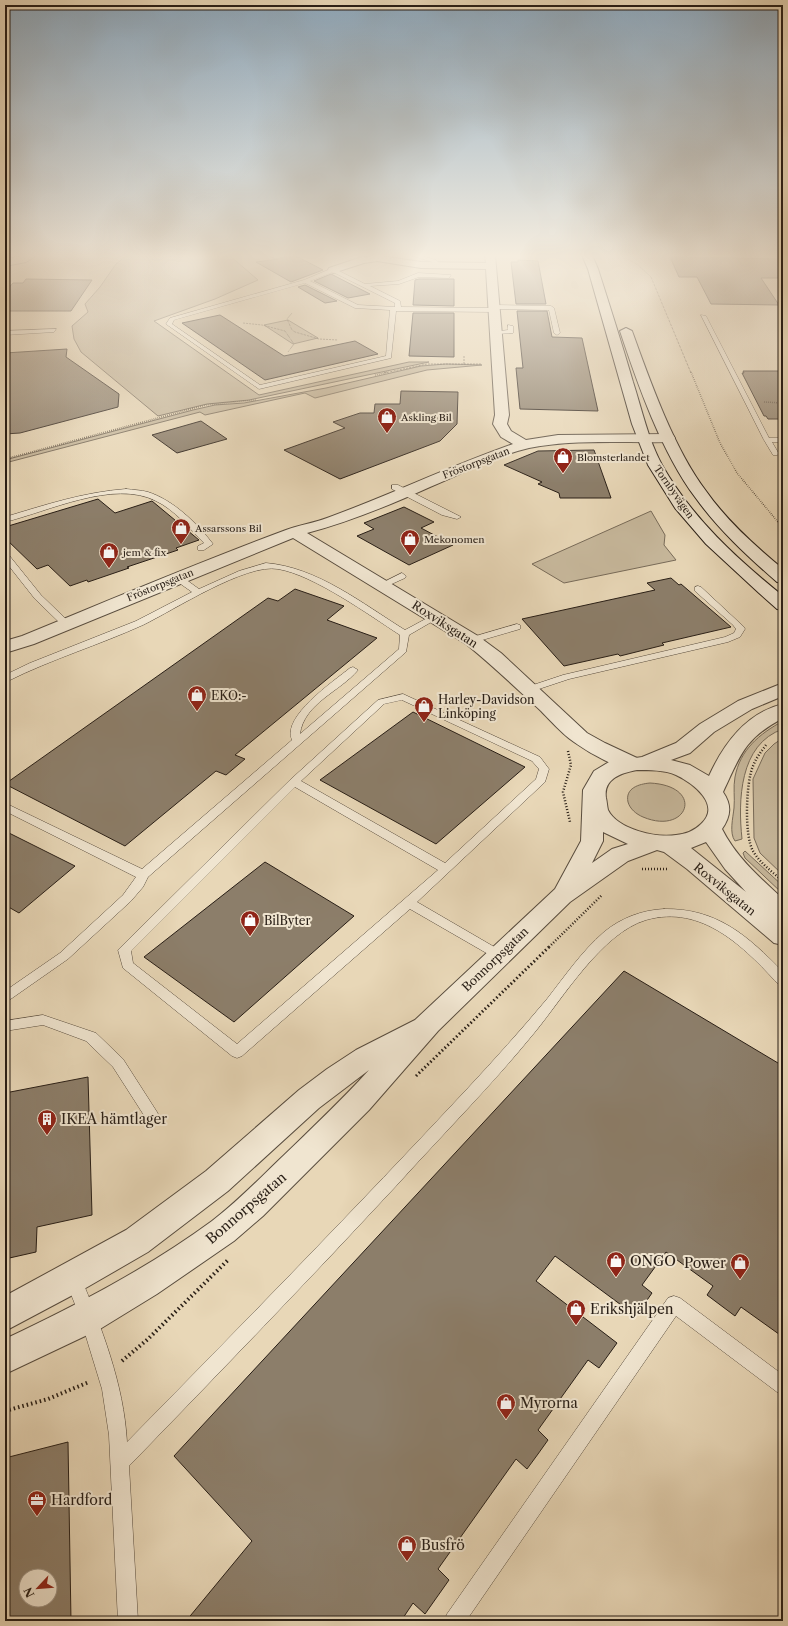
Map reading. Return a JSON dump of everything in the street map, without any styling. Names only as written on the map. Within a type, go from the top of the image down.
[{"type":"street","name":"Tornbyvägen","points":[[612,331],[643,435],[655,464],[688,514],[714,544],[755,582],[783,605]]},
{"type":"street","name":"Tornbyvägen","points":[[627,331],[666,435],[681,465],[701,495],[740,539],[783,578]]},
{"type":"street","points":[[496,332],[502,415],[500,424],[503,429],[526,441]]},
{"type":"street","name":"Fröstorpsgatan","points":[[5,652],[28,640],[66,624],[294,532],[322,517],[470,464],[526,441],[561,433],[666,435]]},
{"type":"street","name":"Roxviksgatan","points":[[294,532],[436,617],[472,640],[494,657],[530,689],[574,742],[595,760],[602,776]]},
{"type":"street","points":[[755,582],[783,610]]},
{"type":"street","name":"Fröstorpsgatan","points":[[5,647],[28,640]]},
{"type":"street","points":[[639,762],[672,765],[684,769],[705,782],[713,791],[719,806],[718,819],[711,829],[701,836],[688,842],[660,844],[630,836],[616,830],[597,810],[593,799],[595,785],[602,776],[616,767],[639,762],[682,748],[725,716],[745,704],[783,689]]},
{"type":"street","points":[[713,791],[728,755],[737,741],[750,728],[783,710]]},
{"type":"street","name":"Roxviksgatan","points":[[574,742],[598,748],[639,762]]},
{"type":"street","name":"Bonnorpsgatan","points":[[562,896],[592,841],[593,799]]},
{"type":"street","name":"Roxviksgatan","points":[[711,829],[724,853],[783,914]]},
{"type":"street","name":"Roxviksgatan","points":[[660,844],[696,864],[783,936]]},
{"type":"street","name":"Bonnorpsgatan","points":[[5,1356],[88,1316],[146,1283],[223,1231],[252,1206],[359,1101],[429,1023],[562,896],[620,855],[660,844]]},
{"type":"street","name":"Bonnorpsgatan","points":[[5,1314],[73,1278],[137,1241],[217,1181],[309,1099],[337,1077],[366,1058],[429,1023]]},
{"type":"lane","points":[[5,334],[43,331]]},
{"type":"lane","points":[[179,331],[258,387],[389,357],[393,331]]},
{"type":"lane","points":[[496,332],[511,331]]},
{"type":"lane","points":[[711,331],[775,454]]},
{"type":"lane","points":[[767,440],[783,440]]},
{"type":"lane","points":[[400,490],[445,514],[457,517]]},
{"type":"lane","points":[[5,520],[104,492],[150,494],[160,499],[209,544],[201,548]]},
{"type":"lane","points":[[5,556],[38,597],[66,624]]},
{"type":"lane","points":[[5,679],[139,623],[198,592],[256,568],[274,565],[313,579],[405,634]]},
{"type":"lane","points":[[382,585],[402,576]]},
{"type":"lane","points":[[178,578],[198,592]]},
{"type":"lane","points":[[530,689],[566,677],[728,639],[737,635],[741,629],[736,623],[698,589]]},
{"type":"lane","points":[[405,634],[436,617]]},
{"type":"lane","points":[[472,640],[517,627]]},
{"type":"lane","points":[[5,998],[64,956],[127,898],[143,875],[403,650],[405,634]]},
{"type":"lane","points":[[298,741],[295,733],[298,722],[306,711],[353,670]]},
{"type":"lane","points":[[403,697],[536,759],[544,769],[541,780],[444,868],[408,903],[237,1052],[127,965],[124,950],[294,782],[381,702],[403,697]]},
{"type":"lane","points":[[294,782],[444,868]]},
{"type":"lane","points":[[5,807],[143,875]]},
{"type":"lane","points":[[408,903],[499,955]]},
{"type":"lane","points":[[120,1462],[330,1246],[508,1054],[584,960],[616,930],[635,919],[652,914],[674,913],[710,919],[739,937],[783,980]]},
{"type":"lane","points":[[5,1026],[43,1020],[91,1037],[118,1063],[152,1116]]},
{"type":"lane","points":[[73,1278],[88,1316],[111,1389],[118,1435],[120,1462],[128,1621]]},
{"type":"lane","points":[[454,1621],[674,1304],[783,1386]]},
{"type":"path","points":[[285,331],[288,333],[294,344],[288,352]]},
{"type":"path","points":[[673,331],[720,444],[737,473],[783,527]]},
{"type":"path","points":[[288,333],[295,332],[319,339],[338,340]]},
{"type":"path","points":[[464,356],[464,364]]},
{"type":"path","points":[[372,376],[426,364],[485,364]]},
{"type":"path","points":[[5,459],[206,405],[261,399]]},
{"type":"path","points":[[748,402],[783,403]]},
{"type":"path","points":[[770,741],[758,753],[748,780],[748,837],[749,844],[758,857],[783,881]]},
{"type":"path","points":[[574,742],[571,765],[563,792],[564,805],[569,821],[574,828],[592,841]]},
{"type":"path","points":[[620,855],[634,862],[641,869]]},
{"type":"shaded area","points":[[73,331],[168,331],[259,395],[409,362],[429,362],[249,400],[207,404],[158,416],[81,352],[74,339]]},
{"type":"shaded area","points":[[273,331],[306,331],[318,338],[293,344]]},
{"type":"shaded area","points":[[446,364],[482,365],[427,370],[315,398],[305,393],[205,415],[200,412],[5,463],[5,460],[215,405],[244,403],[326,388],[421,366]]},
{"type":"shaded area","points":[[651,511],[665,535],[664,545],[676,560],[564,583],[532,564]]},
{"type":"shaded area","points":[[783,721],[783,729],[768,736],[757,747],[744,775],[741,808],[742,839],[735,841],[732,834],[734,781],[741,759],[759,737]]},
{"type":"shaded area","points":[[783,738],[783,875],[760,853],[754,838],[753,779],[765,753]]},
{"type":"shaded area","points":[[650,783],[668,786],[679,792],[684,800],[684,808],[680,815],[671,820],[659,821],[643,817],[632,809],[628,802],[629,793],[631,790],[642,784]]},
{"type":"shaded area","points":[[745,851],[783,886],[783,894],[745,858],[743,853]]},
{"type":"building","points":[[193,331],[245,331],[284,356],[355,341],[378,354],[265,380]]},
{"type":"building","points":[[411,331],[454,331],[454,357],[409,356]]},
{"type":"building","points":[[519,331],[551,331],[552,337],[582,338],[598,411],[520,409],[516,368],[523,368]]},
{"type":"building","points":[[67,349],[66,357],[119,394],[118,407],[20,433],[5,434],[5,353]]},
{"type":"building","points":[[743,371],[783,371],[783,419],[768,419],[764,416],[742,373],[744,373]]},
{"type":"building","name":"Askling Bil","points":[[401,391],[458,392],[457,424],[440,441],[340,479],[284,450],[345,428],[333,422],[360,413],[374,413],[375,404],[400,404]]},
{"type":"building","points":[[201,421],[227,439],[177,453],[152,435]]},
{"type":"building","name":"Blomsterlandet","points":[[594,450],[611,498],[560,498],[559,493],[538,484],[542,482],[504,465],[538,451]]},
{"type":"building","points":[[98,499],[115,513],[152,501],[199,540],[176,548],[178,550],[127,567],[129,568],[88,582],[87,580],[70,586],[48,565],[37,569],[5,538],[5,527]]},
{"type":"building","points":[[404,507],[434,522],[421,528],[453,545],[409,565],[357,536],[374,529],[364,523]]},
{"type":"building","points":[[671,578],[679,585],[681,584],[731,627],[662,643],[664,645],[620,656],[618,654],[564,666],[522,619],[655,590],[647,583]]},
{"type":"building","name":"EKO:-","points":[[295,589],[344,606],[327,620],[377,638],[235,755],[245,759],[226,775],[216,771],[125,846],[5,784],[268,598],[278,601]]},
{"type":"building","points":[[413,712],[525,767],[436,844],[320,780]]},
{"type":"building","points":[[5,831],[75,866],[19,913],[5,905]]},
{"type":"building","name":"BilByter","points":[[265,862],[354,916],[234,1022],[144,957]]},
{"type":"building","points":[[624,971],[783,1066],[783,1337],[741,1307],[735,1316],[707,1295],[713,1286],[666,1252],[642,1285],[652,1293],[636,1316],[555,1256],[536,1281],[617,1343],[599,1368],[588,1360],[538,1430],[548,1440],[538,1454],[527,1469],[516,1459],[438,1569],[449,1580],[425,1614],[413,1603],[401,1621],[186,1621],[252,1541],[174,1456]]},
{"type":"building","name":"IKEA hämtlager","points":[[88,1077],[92,1215],[37,1227],[36,1252],[5,1259],[5,1093]]},
{"type":"building","name":"Hardford","points":[[68,1442],[71,1621],[5,1621],[5,1458]]},
{"type":"place","name":"Askling Bil","points":[[387,434]]},
{"type":"place","name":"Blomsterlandet","points":[[563,474]]},
{"type":"place","name":"Assarssons Bil","points":[[181,545]]},
{"type":"place","name":"Mekonomen","points":[[410,556]]},
{"type":"place","name":"jem & fix","points":[[109,569]]},
{"type":"place","name":"EKO:-","points":[[197,712]]},
{"type":"place","name":"Harley-Davidson Linköping","points":[[424,723]]},
{"type":"place","name":"BilByter","points":[[250,937]]},
{"type":"place","name":"IKEA hämtlager","points":[[47,1136]]},
{"type":"place","name":"ONGO","points":[[616,1278]]},
{"type":"place","name":"Power","points":[[740,1280]]},
{"type":"place","name":"Erikshjälpen","points":[[576,1326]]},
{"type":"place","name":"Myrorna","points":[[506,1420]]},
{"type":"place","name":"Hardford","points":[[37,1517]]},
{"type":"place","name":"Busfrö","points":[[407,1562]]}]
